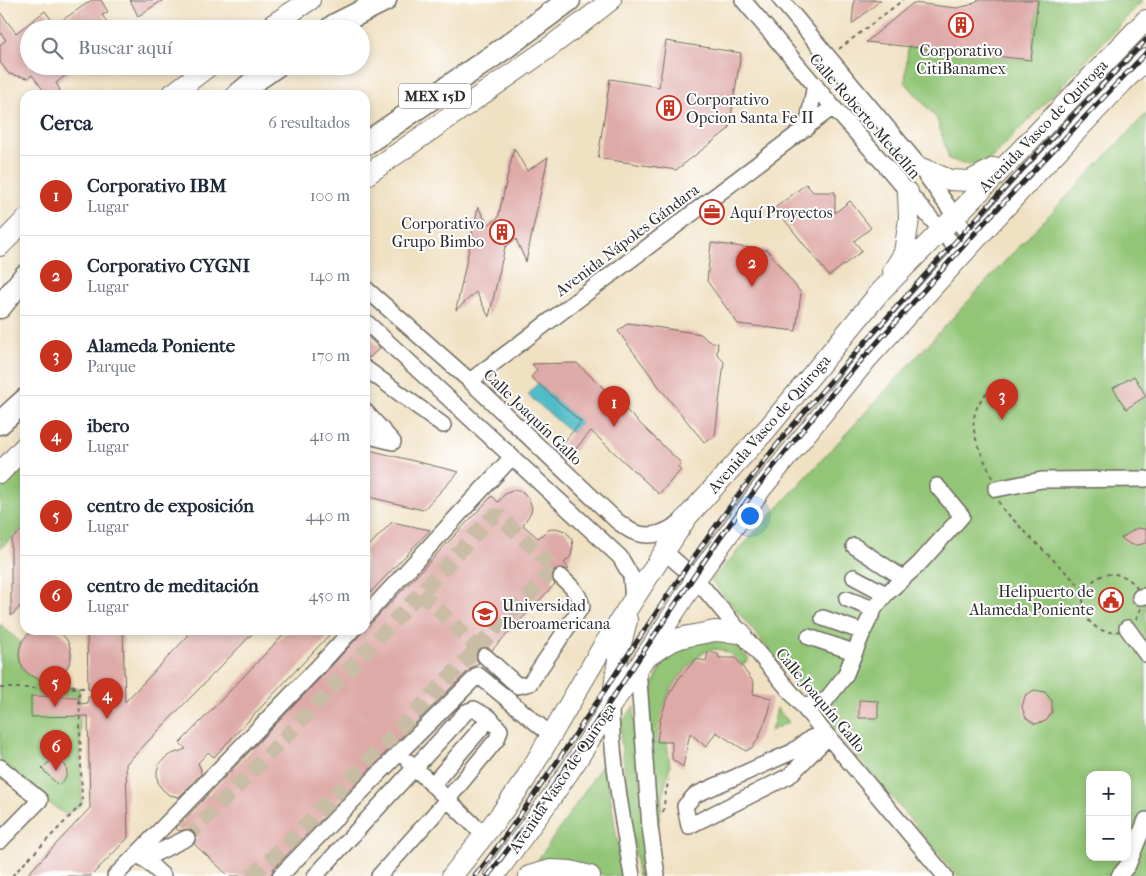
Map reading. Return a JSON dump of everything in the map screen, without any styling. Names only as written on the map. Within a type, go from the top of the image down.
[{"type":"highway","points":[[346,20],[385,0]]},
{"type":"highway","name":"MEX 15D","points":[[370,141],[506,47],[569,0]]},
{"type":"highway","points":[[244,90],[263,75]]},
{"type":"highway","points":[[0,307],[20,282]]},
{"type":"highway","points":[[0,423],[20,405]]},
{"type":"main road","points":[[280,20],[310,0]]},
{"type":"main road","points":[[370,173],[543,52],[611,0]]},
{"type":"main road","name":"Avenida Vasco de Quiroga","points":[[452,876],[500,816],[525,780],[602,648],[687,517],[767,428],[882,290],[1146,20]]},
{"type":"main road","name":"Avenida Vasco de Quiroga","points":[[494,876],[577,760],[612,704],[696,579],[761,488],[868,358],[1146,59]]},
{"type":"main road","points":[[178,90],[197,75]]},
{"type":"main road","points":[[921,168],[950,180],[970,181],[1014,157]]},
{"type":"main road","points":[[882,290],[904,253],[909,219],[908,192]]},
{"type":"main road","points":[[0,246],[20,225]]},
{"type":"main road","points":[[0,473],[20,451]]},
{"type":"main road","points":[[612,704],[619,652],[633,601]]},
{"type":"main road","points":[[641,663],[680,638],[715,631],[741,633]]},
{"type":"main road","points":[[500,816],[512,816],[520,825],[524,836]]},
{"type":"main road","points":[[529,876],[550,870],[570,870],[590,876]]},
{"type":"street","name":"Calle Roberto Medellín","points":[[743,0],[908,192],[948,223]]},
{"type":"street","name":"Calle Roberto Medellín","points":[[781,0],[921,168],[948,223],[968,249]]},
{"type":"street","points":[[807,128],[815,84]]},
{"type":"street","name":"Avenida Nápoles Gándara","points":[[470,381],[833,107]]},
{"type":"street","points":[[884,164],[900,162],[902,145]]},
{"type":"street","name":"Calle Joaquín Gallo","points":[[370,292],[470,381],[618,521],[634,533],[646,535],[666,532],[687,517]]},
{"type":"street","points":[[370,326],[620,557],[631,576],[633,601]]},
{"type":"street","points":[[370,372],[443,425]]},
{"type":"street","points":[[370,417],[393,442],[370,436]]},
{"type":"street","points":[[370,611],[512,457]]},
{"type":"street","points":[[996,489],[1042,480],[1146,479]]},
{"type":"street","points":[[804,707],[826,700],[845,676],[874,609],[886,594],[919,564],[962,516],[937,486]]},
{"type":"street","points":[[600,538],[618,521]]},
{"type":"street","points":[[854,546],[903,578]]},
{"type":"street","name":"Calle Joaquín Gallo","points":[[665,552],[696,579],[945,876]]},
{"type":"street","points":[[486,656],[518,686],[530,683],[582,606],[580,597],[561,577]]},
{"type":"street","points":[[854,577],[886,594]]},
{"type":"street","points":[[847,599],[874,609]]},
{"type":"street","points":[[823,618],[863,632]]},
{"type":"street","points":[[1127,628],[1146,654]]},
{"type":"street","points":[[115,876],[141,856],[347,635]]},
{"type":"street","points":[[809,637],[854,652]]},
{"type":"street","points":[[641,663],[650,827],[657,876]]},
{"type":"street","points":[[280,876],[399,753],[478,675],[551,735]]},
{"type":"street","points":[[612,704],[612,743],[632,876]]},
{"type":"street","points":[[315,876],[466,712],[474,709],[490,718],[500,730],[497,738],[447,800],[379,876]]},
{"type":"street","points":[[432,786],[490,718]]},
{"type":"street","points":[[827,735],[789,776],[689,826],[684,806],[695,795],[792,752],[811,738],[827,735]]},
{"type":"street","points":[[399,753],[484,835]]},
{"type":"street","points":[[0,767],[40,800],[0,841]]},
{"type":"street","points":[[1119,876],[1128,865],[1146,820]]},
{"type":"street","points":[[141,856],[187,838]]},
{"type":"street","points":[[141,856],[163,876]]},
{"type":"path","points":[[829,57],[903,0]]},
{"type":"path","points":[[1115,574],[1124,577],[1131,582],[1143,597],[1134,622],[1127,628],[1118,631],[1100,630],[1092,625],[1086,618],[1083,609],[1085,591],[1090,584],[1106,575],[1115,574]]},
{"type":"path","points":[[0,688],[85,688],[48,681]]},
{"type":"path","points":[[12,876],[82,804],[79,688]]},
{"type":"green space","points":[[1038,0],[1143,0],[991,159],[980,164],[970,165],[949,159],[937,119],[905,82],[908,46],[1031,60]]},
{"type":"green space","points":[[1146,114],[1146,876],[957,876],[711,580],[1006,260]]},
{"type":"green space","points":[[20,463],[20,530],[0,549],[0,487]]},
{"type":"green space","points":[[0,624],[21,643],[20,663],[28,675],[64,686],[79,688],[82,804],[66,815],[46,801],[0,760]]},
{"type":"green space","points":[[719,640],[736,647],[749,659],[741,666],[734,657],[722,650],[716,649],[706,652],[696,658],[670,692],[657,742],[667,742],[670,766],[658,827],[650,732],[651,699],[654,684],[660,670],[669,658],[682,648]]},
{"type":"green space","points":[[634,706],[635,740],[653,876],[638,876],[621,741],[621,724]]},
{"type":"green space","points":[[777,708],[789,722],[770,731],[774,722]]},
{"type":"green space","points":[[605,760],[624,876],[604,876],[599,873],[532,868],[569,815]]},
{"type":"water","points":[[538,383],[581,422],[572,433],[528,395]]},
{"type":"building","points":[[92,0],[101,0],[108,12],[102,15],[106,20],[62,20]]},
{"type":"building","points":[[130,0],[163,0],[138,16]]},
{"type":"building","points":[[854,0],[881,0],[852,24]]},
{"type":"building","name":"Corporativo CitiBanamex","points":[[978,0],[1038,0],[1031,60],[866,42],[913,3],[957,8],[970,5]]},
{"type":"building","points":[[45,11],[51,20],[33,20]]},
{"type":"building","points":[[0,12],[16,33],[20,30],[20,75],[32,75],[28,78],[9,74],[0,62],[0,45],[6,40],[0,32]]},
{"type":"building","name":"Corporativo Opcion Santa Fe II","points":[[666,41],[741,53],[729,129],[676,170],[598,158],[610,79],[659,87]]},
{"type":"building","points":[[32,75],[66,75],[56,83],[60,90],[43,90]]},
{"type":"building","name":"Corporativo Grupo Bimbo","points":[[514,148],[527,171],[548,157],[526,262],[516,239],[505,247],[489,317],[476,292],[456,310],[478,207],[488,225],[498,218]]},
{"type":"building","points":[[806,184],[813,192],[835,192],[835,213],[850,201],[871,228],[854,241],[862,251],[829,276],[775,208]]},
{"type":"building","points":[[711,243],[768,251],[801,293],[796,331],[738,324],[707,281]]},
{"type":"building","points":[[628,323],[701,334],[708,341],[718,343],[717,354],[724,362],[715,436],[704,442],[663,392],[618,331]]},
{"type":"building","points":[[370,339],[380,348],[370,357]]},
{"type":"building","points":[[577,363],[681,463],[678,468],[681,470],[659,494],[591,431],[573,452],[563,443],[581,422],[531,377],[537,370],[532,364]]},
{"type":"building","points":[[1134,376],[1146,396],[1126,409],[1113,388]]},
{"type":"building","points":[[370,450],[459,472],[423,510],[370,497]]},
{"type":"building","points":[[514,490],[523,492],[529,499],[532,508],[523,525],[538,538],[548,530],[556,528],[565,531],[569,535],[573,546],[571,556],[564,563],[569,569],[559,568],[554,570],[552,580],[555,584],[492,650],[486,647],[478,649],[476,659],[479,663],[471,668],[392,746],[273,869],[271,876],[229,876],[194,844],[196,838],[193,831],[187,829],[179,831],[176,828],[360,635],[370,635],[370,624],[492,496],[498,502],[505,494]]},
{"type":"building","points":[[392,522],[430,530],[370,593],[370,545]]},
{"type":"building","points":[[1137,528],[1146,529],[1146,543],[1133,545],[1121,538]]},
{"type":"building","points":[[20,532],[20,606],[11,616],[11,540]]},
{"type":"building","points":[[26,635],[64,635],[71,649],[71,659],[67,669],[60,676],[50,680],[40,680],[30,676],[23,669],[19,659],[19,649]]},
{"type":"building","points":[[87,635],[123,635],[125,702],[187,635],[251,635],[126,764],[128,838],[91,876],[26,876],[90,808],[88,716],[31,717],[31,696],[78,697],[79,704],[88,703],[88,697],[100,697],[101,692],[88,689]]},
{"type":"building","points":[[283,635],[329,635],[214,757],[208,752],[198,763],[201,774],[179,797],[169,795],[163,790],[159,785],[157,771],[159,765],[169,755],[186,749],[180,743]]},
{"type":"building","points":[[708,652],[718,654],[719,658],[736,658],[754,683],[753,694],[772,698],[769,712],[759,737],[753,747],[746,751],[716,732],[706,747],[690,733],[683,767],[672,759],[672,742],[657,742],[660,720],[668,696],[680,677],[696,659],[706,661]]},
{"type":"building","points":[[1034,690],[1045,692],[1052,701],[1052,712],[1046,721],[1035,724],[1026,718],[1022,707],[1025,696]]},
{"type":"building","points":[[859,700],[878,701],[878,718],[859,718]]},
{"type":"building","points":[[54,760],[66,766],[67,774],[58,785],[42,769]]},
{"type":"tunnel","points":[[187,838],[494,516],[499,516],[538,552],[561,577]]},
{"type":"tunnel","points":[[252,876],[286,845],[554,569]]},
{"type":"tunnel","points":[[420,593],[483,654]]},
{"type":"railway","points":[[475,876],[548,775],[722,517],[793,425],[935,264],[1039,151],[1146,40]]},
{"type":"railway","points":[[488,876],[536,812],[719,539],[758,486],[830,396],[984,223],[1146,53]]},
{"type":"place","name":"Corporativo CitiBanamex","points":[[961,25]]},
{"type":"place","name":"Corporativo Opcion Santa Fe II","points":[[669,108]]},
{"type":"place","name":"Aquí Proyectos","points":[[712,212]]},
{"type":"place","name":"Corporativo Grupo Bimbo","points":[[502,232]]},
{"type":"place","name":"Corporativo CYGNI","points":[[752,287]]},
{"type":"place","name":"Alameda Poniente","points":[[1002,420]]},
{"type":"place","name":"Corporativo IBM","points":[[614,427]]},
{"type":"place","name":"Helipuerto de Alameda Poniente","points":[[1111,600]]},
{"type":"place","name":"Universidad Iberoamericana","points":[[485,614]]},
{"type":"place","name":"centro de exposición","points":[[55,707]]},
{"type":"place","name":"ibero","points":[[107,719]]},
{"type":"place","name":"centro de meditación","points":[[56,771]]}]
